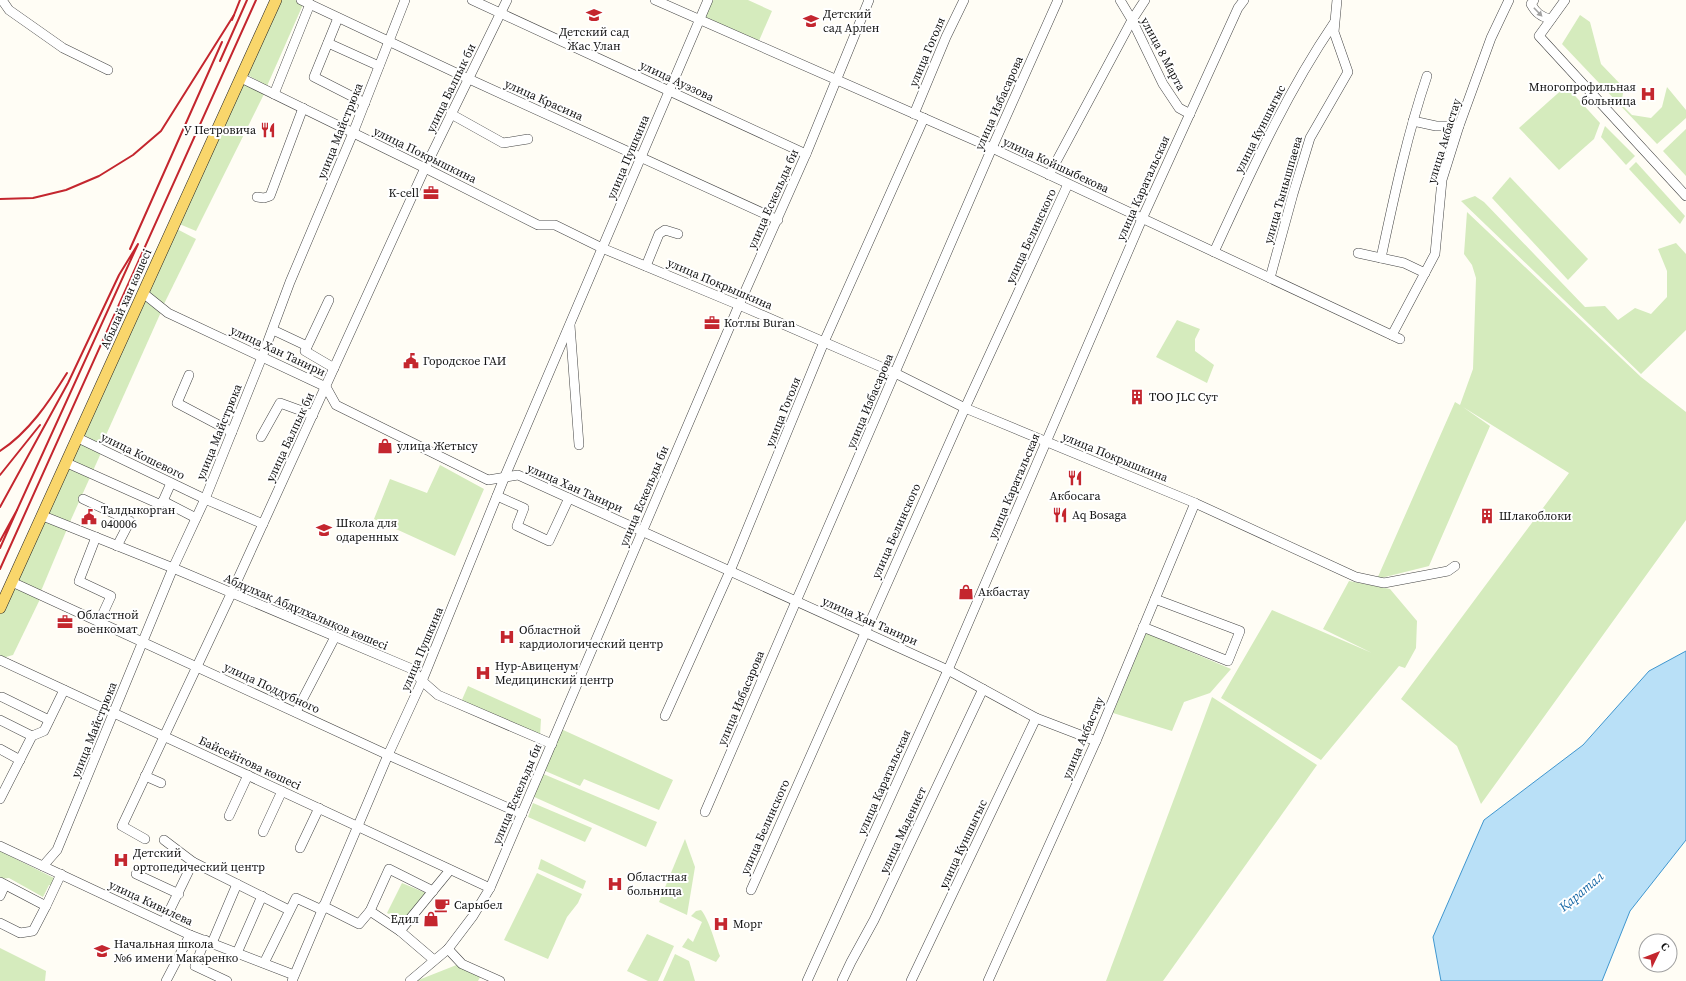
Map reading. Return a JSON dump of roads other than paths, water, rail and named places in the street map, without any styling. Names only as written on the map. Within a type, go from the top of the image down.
[{"type":"main road","name":"Абылай хан көшесі","points":[[0,608],[276,0]]},
{"type":"street","points":[[2,0],[9,10],[63,48],[108,70]]},
{"type":"street","name":"улица Красина","points":[[301,0],[388,42],[778,220]]},
{"type":"street","name":"улица Майстрюка","points":[[43,866],[57,850],[173,568],[205,499],[262,357],[290,282],[353,133],[405,0]]},
{"type":"street","name":"улица Ауэзова","points":[[472,0],[806,154]]},
{"type":"street","name":"улица Балпык би","points":[[145,839],[122,826],[231,594],[425,168],[507,0]]},
{"type":"street","name":"улица Койшыбекова","points":[[655,0],[699,21],[992,148],[1396,337]]},
{"type":"street","name":"улица Пушкина","points":[[293,978],[388,755],[422,681],[505,476],[708,0]]},
{"type":"street","name":"улица Ескельды би","points":[[410,981],[448,948],[474,916],[490,888],[739,305],[778,220],[869,0]]},
{"type":"street","name":"улица Гоголя","points":[[914,114],[946,37],[964,0]]},
{"type":"street","name":"улица Избасарова","points":[[705,812],[992,148],[1058,0]]},
{"type":"street","name":"улица 8 Марта","points":[[1120,0],[1132,20],[1163,84],[1179,108],[1190,114]]},
{"type":"street","name":"улица Белинского","points":[[1049,175],[1144,0]]},
{"type":"street","name":"улица Каратальская","points":[[807,981],[948,670],[1142,219],[1238,8],[1244,0]]},
{"type":"street","name":"улица Тынышпаева","points":[[1270,278],[1310,138],[1348,72],[1334,32],[1337,0]]},
{"type":"street","name":"улица Акбастау","points":[[1396,337],[1435,254],[1442,180],[1459,126],[1491,38],[1509,0]]},
{"type":"street","points":[[1534,0],[1531,4],[1535,10],[1542,17],[1551,19]]},
{"type":"street","points":[[1565,0],[1539,36],[1686,196]]},
{"type":"street","points":[[274,94],[310,4]]},
{"type":"street","points":[[338,18],[314,77],[365,103]]},
{"type":"street","name":"улица Куншыгыс","points":[[1214,252],[1279,117],[1310,59],[1335,22]]},
{"type":"street","points":[[328,43],[379,66]]},
{"type":"street","points":[[1381,258],[1413,121],[1427,76]]},
{"type":"street","name":"улица Покрышкина","points":[[241,78],[538,225],[555,225],[602,248],[739,305],[895,373],[965,408],[1195,503],[1356,577],[1384,583],[1448,571],[1455,566]]},
{"type":"street","points":[[257,197],[264,198],[270,196],[304,108]]},
{"type":"street","points":[[451,114],[503,143],[528,139]]},
{"type":"street","name":"улица Гоголя","points":[[665,716],[730,571],[824,342],[924,118]]},
{"type":"street","points":[[1413,121],[1436,126],[1459,126]]},
{"type":"street","name":"улица Белинского","points":[[751,890],[864,632],[1068,184]]},
{"type":"street","points":[[646,266],[659,234],[665,230],[678,234]]},
{"type":"street","points":[[1358,253],[1404,263],[1425,273]]},
{"type":"street","name":"улица Хан Танири","points":[[143,293],[168,313],[326,387],[336,405],[488,480],[518,475],[948,670],[1036,718],[1096,740]]},
{"type":"street","points":[[329,300],[305,351],[334,368]]},
{"type":"street","name":"улица Пушкина","points":[[570,324],[579,445]]},
{"type":"street","points":[[272,330],[307,346]]},
{"type":"street","points":[[189,375],[177,403],[232,432]]},
{"type":"street","points":[[260,437],[280,403],[313,415]]},
{"type":"street","name":"улица Кошевого","points":[[78,438],[205,499],[263,524]]},
{"type":"street","points":[[67,463],[159,504],[163,501],[171,483]]},
{"type":"street","points":[[497,496],[524,508],[517,526],[549,541],[569,498]]},
{"type":"street","points":[[83,499],[130,521],[117,546]]},
{"type":"street","points":[[163,501],[196,518]]},
{"type":"street","name":"улица Акбастау","points":[[988,981],[1096,740],[1195,503]]},
{"type":"street","name":"Абдұлхақ Абдұлхалықов көшесі","points":[[43,516],[173,568],[231,594],[412,668],[422,681],[438,695],[552,744]]},
{"type":"street","points":[[96,538],[79,581],[111,596],[99,622]]},
{"type":"street","name":"улица Поддубного","points":[[12,582],[388,755],[522,814]]},
{"type":"street","points":[[1143,627],[1228,661],[1240,632],[1155,599]]},
{"type":"street","points":[[296,712],[335,637]]},
{"type":"street","name":"Байсейітова көшесі","points":[[0,660],[490,888]]},
{"type":"street","name":"улица Мадениет","points":[[842,981],[874,920],[983,689]]},
{"type":"street","points":[[0,798],[3,786],[20,760],[32,736],[44,731],[64,690]]},
{"type":"street","points":[[2,697],[49,720]]},
{"type":"street","name":"улица Куншыгыс","points":[[911,981],[1036,718]]},
{"type":"street","points":[[0,720],[32,736]]},
{"type":"street","points":[[0,750],[20,760]]},
{"type":"street","points":[[228,816],[248,775]]},
{"type":"street","points":[[145,776],[161,783]]},
{"type":"street","points":[[263,832],[282,791]]},
{"type":"street","points":[[300,848],[319,808]]},
{"type":"street","points":[[170,841],[193,862],[289,910]]},
{"type":"street","name":"улица Кивилева","points":[[0,846],[190,935],[264,963],[293,978]]},
{"type":"street","points":[[164,922],[179,894],[193,862]]},
{"type":"street","points":[[264,963],[296,898],[359,924],[370,911],[389,870],[433,891]]},
{"type":"street","points":[[400,931],[450,870]]},
{"type":"street","points":[[0,923],[20,933],[33,931],[61,874]]},
{"type":"street","points":[[136,874],[179,894]]},
{"type":"street","points":[[0,896],[2,883],[46,906]]},
{"type":"street","points":[[227,981],[195,966],[237,884]]},
{"type":"street","points":[[237,953],[262,896]]},
{"type":"street","points":[[370,911],[400,931],[434,960]]},
{"type":"street","points":[[166,981],[190,935]]},
{"type":"street","points":[[448,948],[462,964],[483,978],[500,981]]},
{"type":"water","name":"Қаратал","points":[[1686,651],[1686,840],[1630,911],[1602,981],[1441,981],[1433,937],[1484,820],[1583,745],[1649,671]]},
{"type":"railway","points":[[232,20],[240,0]]},
{"type":"railway","points":[[220,61],[247,0]]},
{"type":"railway","points":[[0,569],[256,0]]},
{"type":"railway","points":[[0,199],[33,198],[66,190],[99,176],[133,155],[161,131],[234,15]]},
{"type":"railway","points":[[130,249],[222,42]]},
{"type":"railway","points":[[0,507],[68,383],[119,275],[138,244],[17,510]]},
{"type":"railway","points":[[0,451],[20,435],[38,416],[67,373]]},
{"type":"railway","points":[[0,475],[40,425]]},
{"type":"railway","points":[[0,541],[17,510],[0,548]]},
{"type":"place","name":"Детский сад Жас Улан","points":[[594,15]]},
{"type":"place","name":"Детский сад Арлен","points":[[811,21]]},
{"type":"place","name":"Многопрофильная больница","points":[[1648,94]]},
{"type":"place","name":"У Петровича","points":[[268,130]]},
{"type":"place","name":"K-cell","points":[[431,193]]},
{"type":"place","name":"Котлы Buran","points":[[712,323]]},
{"type":"place","name":"Городское ГАИ","points":[[411,361]]},
{"type":"place","name":"ТОО JLC Сут","points":[[1137,397]]},
{"type":"place","name":"улица Жетысу","points":[[385,446]]},
{"type":"place","name":"Акбосага","points":[[1075,478]]},
{"type":"place","name":"Aq Bosaga","points":[[1060,515]]},
{"type":"place","name":"Шлакоблоки","points":[[1487,516]]},
{"type":"place","name":"Талдыкорган 040006","points":[[89,517]]},
{"type":"place","name":"Школа для одаренных","points":[[324,530]]},
{"type":"place","name":"Акбастау","points":[[966,592]]},
{"type":"place","name":"Областной военкомат","points":[[65,622]]},
{"type":"place","name":"Областной кардиологический центр","points":[[507,637]]},
{"type":"place","name":"Нур-Авиценум Медицинский центр","points":[[483,673]]},
{"type":"place","name":"Детский ортопедический центр","points":[[121,860]]},
{"type":"place","name":"Областная больница","points":[[615,884]]},
{"type":"place","name":"Сарыбел","points":[[442,905]]},
{"type":"place","name":"Едил","points":[[431,919]]},
{"type":"place","name":"Морг","points":[[721,924]]},
{"type":"place","name":"Начальная школа №6 имени Макаренко","points":[[102,951]]}]
